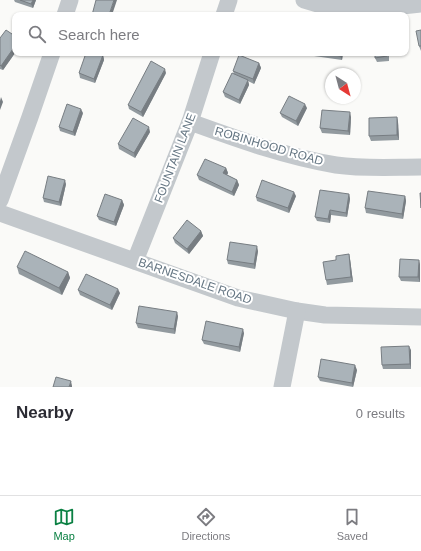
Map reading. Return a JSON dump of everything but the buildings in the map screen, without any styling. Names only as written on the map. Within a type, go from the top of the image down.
[{"type":"street","points":[[66,12],[70,0]]},
{"type":"street","points":[[225,12],[229,0]]},
{"type":"street","points":[[304,0],[331,6],[350,8],[379,8],[421,4]]},
{"type":"street","points":[[0,200],[51,56]]},
{"type":"street","name":"FOUNTAIN LANE","points":[[135,261],[190,122],[211,56]]},
{"type":"street","name":"ROBINHOOD ROAD","points":[[190,122],[306,159],[350,166],[421,167]]},
{"type":"street","name":"BARNESDALE ROAD","points":[[0,213],[238,298],[297,311],[324,314],[421,317]]},
{"type":"street","points":[[282,387],[297,311]]}]
